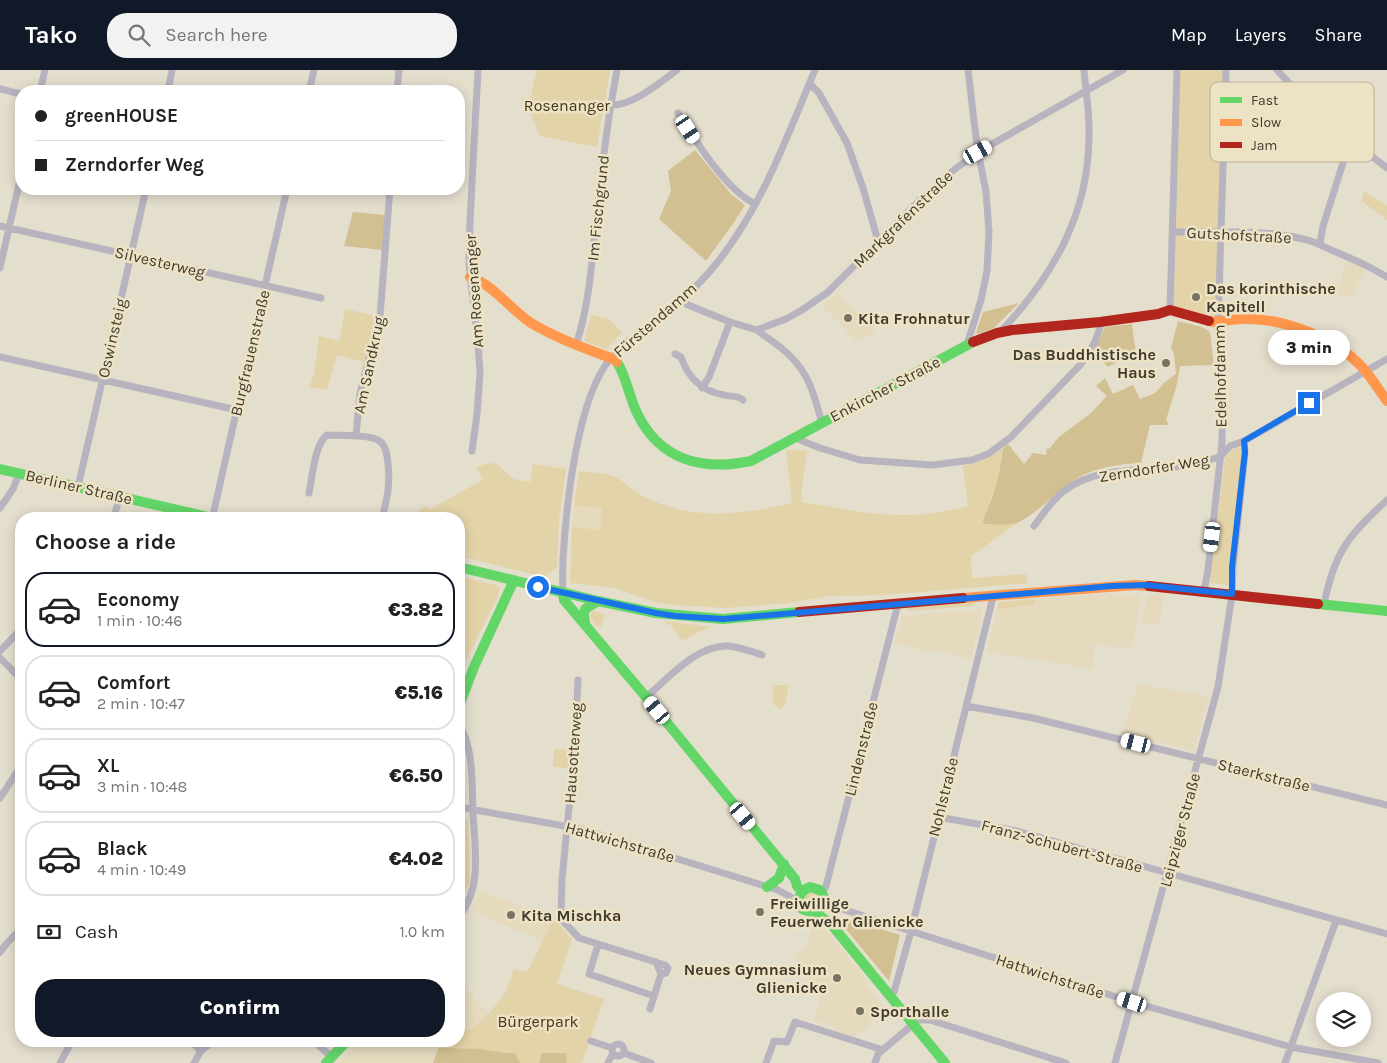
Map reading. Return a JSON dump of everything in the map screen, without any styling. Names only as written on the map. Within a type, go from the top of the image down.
[{"type":"main road","points":[[470,277],[484,283],[517,313],[534,325],[558,338],[611,358]]},
{"type":"main road","points":[[1170,310],[1191,317],[1218,321],[1252,320],[1293,326],[1333,344],[1350,356],[1366,372],[1387,401]]},
{"type":"main road","name":"Enkircher Straße","points":[[611,358],[618,363],[633,404],[643,425],[653,439],[665,450],[679,458],[706,466],[722,466],[751,461],[969,344],[1005,332],[1100,322],[1158,314],[1170,310]]},
{"type":"main road","name":"Berliner Straße","points":[[0,470],[187,512]]},
{"type":"main road","points":[[465,568],[598,601],[675,616],[724,619],[992,595],[1135,585],[1387,611]]},
{"type":"main road","points":[[465,690],[514,580]]},
{"type":"main road","points":[[563,593],[564,600],[784,864],[802,893],[800,907],[805,911],[818,910]]},
{"type":"main road","points":[[586,625],[583,614],[584,609],[589,604],[598,601]]},
{"type":"main road","points":[[767,887],[781,876],[784,864]]},
{"type":"main road","points":[[802,893],[817,888],[822,893],[824,901],[818,910]]},
{"type":"main road","points":[[818,910],[945,1063]]},
{"type":"main road","points":[[329,1060],[341,1047]]},
{"type":"street","points":[[41,85],[45,70]]},
{"type":"street","points":[[169,85],[172,70]]},
{"type":"street","points":[[310,85],[314,70]]},
{"type":"street","points":[[398,85],[399,70]]},
{"type":"street","name":"Am Rosenanger","points":[[472,451],[480,373],[469,264],[478,70]]},
{"type":"street","name":"Im Fischgrund","points":[[576,345],[591,272],[604,146],[617,70]]},
{"type":"street","points":[[610,106],[616,106],[632,99],[659,84],[677,70]]},
{"type":"street","name":"Fürstendamm","points":[[563,593],[565,526],[576,452],[594,386],[611,358],[633,336],[681,300],[719,260],[740,231],[755,204],[815,70]]},
{"type":"street","points":[[968,70],[978,152],[986,192],[989,248],[987,271],[981,300],[968,341],[969,344]]},
{"type":"street","points":[[1005,332],[1004,328],[1028,302],[1046,277],[1061,250],[1074,220],[1082,193],[1088,159],[1089,117],[1084,70]]},
{"type":"street","name":"Markgrafenstraße","points":[[757,330],[786,319],[815,302],[847,275],[878,241],[933,188],[978,152],[1123,70]]},
{"type":"street","points":[[1170,310],[1177,70]]},
{"type":"street","points":[[1277,70],[1288,82]]},
{"type":"street","points":[[810,84],[818,93],[847,143],[863,188],[878,241]]},
{"type":"street","points":[[0,89],[15,93]]},
{"type":"street","points":[[678,113],[697,142],[724,176],[745,198],[755,204]]},
{"type":"street","points":[[1374,159],[1387,168]]},
{"type":"street","name":"Edelhofdamm","points":[[1204,592],[1221,456],[1222,413],[1218,321],[1224,162]]},
{"type":"street","points":[[1320,243],[1323,226],[1343,162]]},
{"type":"street","points":[[0,268],[16,195]]},
{"type":"street","name":"Oswinsteig","points":[[78,487],[145,195]]},
{"type":"street","name":"Burgfrauenstraße","points":[[215,512],[286,195]]},
{"type":"street","name":"Am Sandkrug","points":[[384,512],[389,490],[390,474],[386,449],[379,440],[356,436],[360,394],[380,316],[390,195]]},
{"type":"street","name":"Silvesterweg","points":[[0,226],[321,298]]},
{"type":"street","name":"Gutshofstraße","points":[[1173,232],[1277,235],[1304,239],[1320,243],[1328,249],[1356,260],[1387,277]]},
{"type":"street","points":[[681,300],[688,305],[730,322],[757,330],[792,357],[811,385],[822,423]]},
{"type":"street","points":[[702,388],[709,377],[730,322]]},
{"type":"street","points":[[798,436],[800,440],[820,448],[860,460],[922,465],[952,464],[988,454],[1011,437],[1074,371],[1095,342],[1100,322]]},
{"type":"street","points":[[676,354],[680,357],[686,371],[702,388],[721,395],[739,397],[743,400]]},
{"type":"street","points":[[0,357],[237,410]]},
{"type":"street","name":"Zerndorfer Weg","points":[[1034,526],[1062,492],[1085,480],[1107,473],[1185,465],[1215,459],[1221,456],[1230,446],[1244,441],[1387,359]]},
{"type":"street","points":[[309,493],[321,439],[327,435],[356,436]]},
{"type":"street","name":"Edelhofdamm","points":[[1232,594],[1232,567],[1245,452],[1244,441]]},
{"type":"street","points":[[0,508],[13,488],[18,474]]},
{"type":"street","points":[[115,512],[120,497]]},
{"type":"street","points":[[1324,604],[1333,570],[1345,545],[1357,528],[1387,500]]},
{"type":"street","name":"Leipziger Straße","points":[[1115,1063],[1218,686],[1232,594]]},
{"type":"street","name":"Nohlstraße","points":[[890,997],[894,992],[911,931],[992,595]]},
{"type":"street","name":"Lindenstraße","points":[[822,893],[826,886],[897,603]]},
{"type":"street","points":[[0,651],[15,635]]},
{"type":"street","points":[[646,697],[691,660],[713,648],[729,646],[762,655]]},
{"type":"street","points":[[0,658],[15,673]]},
{"type":"street","name":"Hausotterweg","points":[[578,680],[574,760],[567,825],[561,914],[564,922],[579,938],[665,965],[668,968],[666,973],[661,974],[654,996]]},
{"type":"street","name":"Staerkstraße","points":[[966,706],[1033,718],[1387,805]]},
{"type":"street","points":[[465,739],[468,746],[476,875],[472,893],[465,905]]},
{"type":"street","points":[[0,798],[15,775]]},
{"type":"street","name":"Hattwichstraße","points":[[465,808],[567,825],[767,887],[802,893]]},
{"type":"street","name":"Franz-Schubert-Straße","points":[[938,817],[1017,831],[1387,934]]},
{"type":"street","name":"Hattwichstraße","points":[[842,909],[1132,1002],[1291,1047],[1378,1063]]},
{"type":"street","points":[[1285,1063],[1336,921]]},
{"type":"street","points":[[0,951],[15,936]]},
{"type":"street","points":[[598,945],[589,974],[654,996],[650,1009]]},
{"type":"street","points":[[875,1063],[878,1054],[918,1020],[930,1020],[1066,1063]]},
{"type":"street","points":[[766,1063],[774,1041],[787,1042],[795,1022],[883,1050]]},
{"type":"street","points":[[591,1041],[619,1056],[624,1053],[651,1063]]},
{"type":"street","points":[[608,1063],[616,1044],[622,1044],[625,1050],[624,1053]]},
{"type":"street","points":[[60,1063],[69,1047]]},
{"type":"street","points":[[197,1047],[201,1051]]},
{"type":"street","points":[[194,1063],[206,1047]]},
{"type":"street","points":[[319,1047],[329,1060]]},
{"type":"shaded area","points":[[695,150],[731,194],[745,205],[706,261],[659,219],[671,191],[668,171]]},
{"type":"shaded area","points":[[353,212],[385,215],[383,250],[344,246]]},
{"type":"shaded area","points":[[1347,259],[1365,268],[1352,298],[1336,294]]},
{"type":"shaded area","name":"Kita Frohnatur","points":[[837,294],[876,330],[857,342],[821,305]]},
{"type":"shaded area","points":[[1019,303],[994,328],[976,333],[983,312]]},
{"type":"shaded area","points":[[1178,321],[1202,327],[1210,332],[1214,365],[1180,366],[1177,384],[1166,420],[1169,425],[1150,425],[1141,463],[1123,464],[1087,473],[1071,482],[1019,522],[984,524],[983,521],[996,484],[1003,448],[1008,444],[1024,464],[1033,453],[1046,455],[1047,448],[1049,449],[1059,437],[1091,413],[1107,396],[1096,386],[1105,378],[1113,394],[1133,385],[1140,399],[1155,393],[1176,374],[1174,354],[1171,348]]},
{"type":"shaded area","points":[[1132,324],[1136,354],[1134,360],[1131,355],[1108,367],[1093,352],[1105,327]]},
{"type":"shaded area","points":[[574,505],[602,507],[600,530],[572,527]]},
{"type":"shaded area","points":[[1099,594],[1141,594],[1132,650],[1095,644],[1093,669],[986,652],[997,609],[1035,605],[1035,599]]},
{"type":"shaded area","points":[[1147,595],[1164,595],[1159,625],[1142,621]]},
{"type":"shaded area","points":[[983,609],[971,659],[933,649],[932,653],[895,643],[902,616]]},
{"type":"shaded area","points":[[1138,684],[1209,696],[1194,751],[1122,733]]},
{"type":"shaded area","points":[[465,776],[467,797],[465,798]]},
{"type":"shaded area","name":"Kita Mischka","points":[[480,890],[553,920],[542,941],[471,910]]},
{"type":"shaded area","points":[[842,917],[900,935],[889,981],[840,922]]},
{"type":"shaded area","name":"Neues Gymnasium Glienicke","points":[[819,921],[869,982],[866,985],[887,1010],[856,1035],[859,1040],[833,1031],[834,1027],[813,1020],[820,998],[804,992],[809,973],[794,956],[807,946],[812,926]]},
{"type":"shaded area","points":[[465,988],[489,1014],[474,1028],[465,1028]]},
{"type":"shaded area","points":[[353,1047],[439,1048],[433,1063],[337,1063]]},
{"type":"shaded area","points":[[439,1048],[479,1049],[515,1053],[520,1063],[433,1063]]},
{"type":"shaded area","points":[[542,1053],[566,1053],[567,1063],[539,1063]]},
{"type":"green space","name":"Rosenanger","points":[[537,70],[610,70],[597,147],[540,136],[528,108]]},
{"type":"green space","points":[[1180,70],[1225,70],[1225,82],[1210,82],[1210,162],[1223,162],[1221,228],[1178,229],[1176,227]]},
{"type":"green space","points":[[1364,191],[1387,206],[1387,220],[1363,202],[1361,203]]},
{"type":"green space","points":[[1177,235],[1219,236],[1216,315],[1211,318],[1174,308],[1175,239]]},
{"type":"green space","points":[[345,309],[372,315],[375,320],[364,362],[337,355],[327,390],[309,387],[314,375],[319,336],[339,341]]},
{"type":"green space","points":[[591,315],[609,319],[622,333],[606,349],[584,341]]},
{"type":"green space","points":[[1239,447],[1242,449],[1229,585],[1210,583],[1225,458],[1230,452]]},
{"type":"green space","points":[[1003,448],[997,483],[984,516],[985,524],[1017,523],[971,556],[972,578],[1026,574],[1027,583],[885,595],[828,596],[790,603],[726,608],[671,605],[654,602],[615,588],[570,583],[572,527],[600,530],[602,508],[574,505],[579,471],[614,476],[645,497],[666,506],[702,513],[738,512],[792,503],[786,450],[807,451],[801,495],[802,502],[870,513],[918,515],[968,506],[963,466],[983,460]]},
{"type":"green space","points":[[490,463],[497,464],[513,479],[530,482],[533,464],[566,469],[559,519],[557,567],[544,577],[465,557],[465,512],[419,512],[420,509],[428,506],[430,509],[483,480],[476,467]]},
{"type":"green space","points":[[465,578],[500,588],[498,596],[467,659],[465,658]]},
{"type":"green space","points":[[981,599],[972,606],[913,611],[903,607]]},
{"type":"green space","points":[[1035,599],[1035,605],[997,609],[999,602]]},
{"type":"green space","points":[[592,611],[605,614],[601,627],[596,626],[590,616]]},
{"type":"green space","points":[[665,621],[712,627],[682,641],[670,624],[667,625]]},
{"type":"green space","points":[[773,685],[789,685],[785,704],[781,709],[773,704]]},
{"type":"green space","points":[[554,749],[571,750],[571,768],[553,767]]},
{"type":"green space","points":[[465,819],[468,820],[470,882],[465,892]]},
{"type":"green space","points":[[813,890],[821,897],[816,909],[805,908],[803,895]]},
{"type":"green space","name":"Bürgerpark","points":[[556,915],[563,930],[572,939],[557,984],[604,999],[582,1063],[433,1063],[439,1048],[436,1047],[465,1047],[465,1029],[474,1028],[489,1014],[505,993],[514,969],[527,972],[553,920],[555,921]]},
{"type":"traffic: fast","points":[[617,362],[637,413],[658,442],[671,452],[685,459],[700,463],[733,464],[751,461],[973,342]]},
{"type":"traffic: fast","points":[[0,469],[187,512]]},
{"type":"traffic: fast","points":[[465,568],[656,613],[723,619],[799,612]]},
{"type":"traffic: fast","points":[[465,690],[514,580]]},
{"type":"traffic: fast","points":[[563,593],[564,600],[795,879],[801,891]]},
{"type":"traffic: fast","points":[[585,624],[585,609],[598,601]]},
{"type":"traffic: fast","points":[[1318,604],[1387,611]]},
{"type":"traffic: fast","points":[[767,887],[779,878],[784,864]]},
{"type":"traffic: fast","points":[[814,913],[822,907],[824,897],[820,890],[810,887],[800,896],[799,902],[802,909],[819,915],[831,924],[945,1063]]},
{"type":"traffic: fast","points":[[326,1063],[341,1047]]},
{"type":"traffic: slow","points":[[470,277],[494,291],[523,317],[541,329],[617,362]]},
{"type":"traffic: slow","points":[[1209,321],[1259,320],[1276,322],[1308,332],[1338,347],[1351,357],[1362,367],[1387,401]]},
{"type":"traffic: slow","points":[[963,598],[1135,585],[1149,586]]},
{"type":"traffic: jam","points":[[973,342],[997,333],[1012,330],[1100,322],[1158,314],[1170,310],[1209,321]]},
{"type":"traffic: jam","points":[[1149,586],[1318,604]]},
{"type":"traffic: jam","points":[[799,612],[963,598]]},
{"type":"place","name":"Das korinthische Kapitell","points":[[1196,297]]},
{"type":"place","name":"Kita Frohnatur","points":[[848,318]]},
{"type":"place","name":"Das Buddhistische Haus","points":[[1166,363]]},
{"type":"place","name":"Freiwillige Feuerwehr Glienicke","points":[[760,912]]},
{"type":"place","name":"Kita Mischka","points":[[511,915]]},
{"type":"place","name":"Neues Gymnasium Glienicke","points":[[837,978]]},
{"type":"place","name":"Sporthalle","points":[[860,1011]]},
{"type":"route","points":[[538,587],[656,613],[724,619],[857,606],[1112,586],[1146,585],[1232,594],[1232,567],[1246,446],[1244,441],[1309,403]]}]
